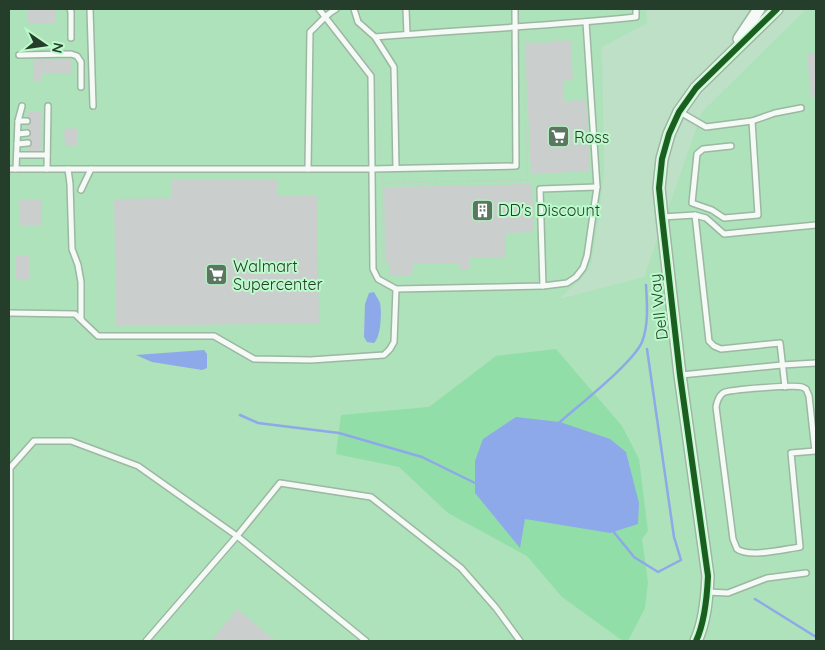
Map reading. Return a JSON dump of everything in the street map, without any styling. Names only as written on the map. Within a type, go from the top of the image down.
[{"type":"street","points":[[726,58],[759,9]]},
{"type":"street","name":"Dell Way","points":[[696,641],[707,592],[705,546],[680,375],[662,217],[659,188],[662,159],[669,134],[679,112],[696,88],[777,9]]},
{"type":"lane","points":[[70,9],[71,38]]},
{"type":"lane","points":[[90,9],[93,106]]},
{"type":"lane","points":[[319,9],[371,76],[373,269],[378,279],[396,289],[543,286],[567,283],[576,277],[583,268],[587,256],[597,187],[586,22]]},
{"type":"lane","points":[[308,169],[310,32],[321,23],[325,16],[336,9]]},
{"type":"lane","points":[[354,9],[358,22],[375,37],[394,67],[396,168]]},
{"type":"lane","points":[[406,9],[408,34]]},
{"type":"lane","points":[[9,169],[372,169],[516,166],[515,9]]},
{"type":"lane","points":[[375,37],[515,28],[636,17],[636,9]]},
{"type":"lane","points":[[19,55],[71,54],[77,56],[81,62],[81,88]]},
{"type":"lane","points":[[16,169],[18,121],[22,106]]},
{"type":"lane","points":[[47,169],[47,155],[44,143],[47,132],[48,106]]},
{"type":"lane","points":[[679,112],[706,127],[752,121],[775,113],[801,108]]},
{"type":"lane","points":[[18,121],[27,121]]},
{"type":"lane","points":[[41,121],[48,121]]},
{"type":"lane","points":[[732,146],[703,149],[697,154],[692,203],[712,210],[724,218],[758,215],[752,121]]},
{"type":"lane","points":[[41,133],[47,132]]},
{"type":"lane","points":[[18,134],[27,133]]},
{"type":"lane","points":[[17,144],[28,144]]},
{"type":"lane","points":[[17,155],[47,155]]},
{"type":"lane","points":[[68,169],[72,249],[78,265],[81,282],[81,319]]},
{"type":"lane","points":[[81,190],[91,169]]},
{"type":"lane","points":[[543,286],[540,189],[597,187]]},
{"type":"lane","points":[[662,217],[695,216],[706,218],[724,234],[816,225]]},
{"type":"lane","points":[[695,216],[709,341],[721,349],[780,343],[785,387]]},
{"type":"lane","points":[[9,314],[75,314],[98,336],[214,336],[254,359],[311,360],[384,355],[394,342],[396,289]]},
{"type":"lane","points":[[680,375],[816,363]]},
{"type":"lane","points":[[799,386],[806,389],[808,392],[815,451],[791,453],[800,547],[753,553],[745,553],[737,549],[733,539],[717,402],[722,394],[726,391],[799,386]]},
{"type":"lane","points":[[10,641],[10,468],[34,441],[71,441],[138,466],[237,536],[366,641]]},
{"type":"lane","points":[[146,641],[280,483],[371,497],[461,568],[496,608],[520,641]]},
{"type":"lane","points":[[707,592],[728,593],[767,578],[806,573]]},
{"type":"path","points":[[382,183],[528,180],[522,42],[571,40]]},
{"type":"path","points":[[382,174],[383,266]]},
{"type":"path","points":[[421,174],[422,187]]},
{"type":"shaded area","points":[[9,9],[646,9],[647,23],[602,47],[604,172],[592,259],[589,269],[581,279],[559,299],[644,277],[702,112],[806,9],[816,9],[816,641],[9,641]]},
{"type":"shaded area","points":[[556,349],[622,426],[639,459],[648,531],[642,539],[648,582],[645,608],[628,641],[623,641],[562,597],[527,556],[448,513],[399,467],[336,454],[341,415],[429,407],[496,356]]},
{"type":"water","points":[[374,292],[380,303],[381,313],[380,330],[374,343],[367,342],[364,337],[365,304],[369,293]]},
{"type":"water","points":[[204,350],[207,354],[207,368],[202,370],[152,362],[136,355]]},
{"type":"water","points":[[516,417],[560,422],[610,439],[626,452],[639,503],[638,524],[610,533],[525,519],[520,548],[475,493],[475,461],[483,439]]},
{"type":"building","points":[[28,9],[55,9],[55,23],[28,23]]},
{"type":"building","name":"Ross","points":[[571,41],[573,80],[563,81],[564,101],[586,100],[590,171],[531,174],[525,44]]},
{"type":"building","points":[[816,53],[816,98],[811,98],[807,54]]},
{"type":"building","points":[[33,59],[71,59],[71,74],[42,74],[42,81],[34,81]]},
{"type":"building","points":[[27,112],[41,112],[41,151],[28,151],[28,147],[32,143],[28,139],[31,133],[27,129],[27,125],[31,121],[27,117]]},
{"type":"building","points":[[77,128],[77,146],[65,146],[64,129]]},
{"type":"building","name":"Walmart Supercenter","points":[[277,179],[277,196],[317,195],[319,323],[116,326],[114,199],[172,198],[172,180]]},
{"type":"building","points":[[532,184],[534,232],[506,233],[506,257],[469,258],[469,270],[460,270],[459,263],[414,264],[411,276],[390,276],[389,264],[385,264],[384,187]]},
{"type":"building","points":[[20,200],[42,200],[41,225],[20,225]]},
{"type":"building","points":[[16,255],[29,255],[29,280],[16,280]]},
{"type":"building","points":[[237,609],[276,641],[211,641]]},
{"type":"waterway","points":[[559,425],[637,351],[646,328],[646,285]]},
{"type":"waterway","points":[[613,531],[634,557],[658,572],[681,560],[674,537],[647,349]]},
{"type":"waterway","points":[[240,415],[258,423],[339,433],[422,457],[477,484]]},
{"type":"waterway","points":[[755,599],[816,637]]},
{"type":"cycle path","points":[[696,641],[703,618],[708,576],[680,375],[662,217],[659,188],[662,159],[669,134],[679,112],[696,88],[777,9]]},
{"type":"place","name":"Ross","points":[[558,137]]},
{"type":"place","name":"DD's Discount","points":[[482,210]]},
{"type":"place","name":"Walmart Supercenter","points":[[217,275]]}]
